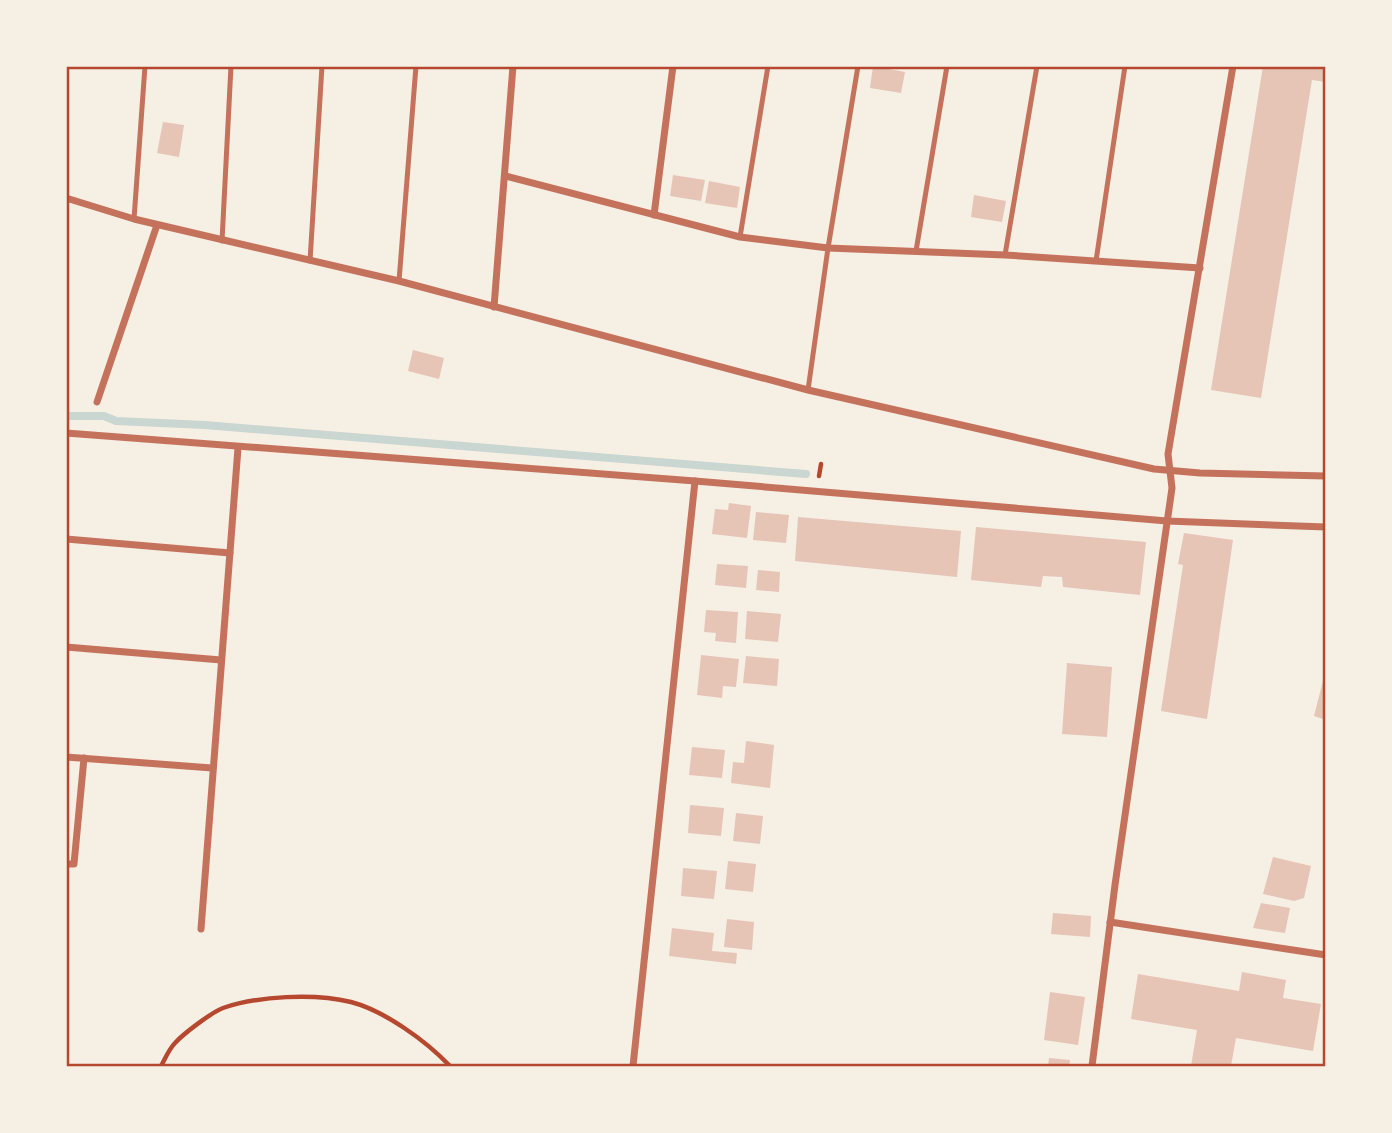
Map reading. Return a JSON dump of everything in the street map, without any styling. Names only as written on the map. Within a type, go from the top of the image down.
[{"type":"street","points":[[494,307],[513,66]]},
{"type":"street","points":[[654,215],[673,66]]},
{"type":"street","points":[[1092,1066],[1172,488],[1168,454],[1233,66]]},
{"type":"street","points":[[506,176],[740,237],[828,248],[1005,255],[1200,268]]},
{"type":"street","points":[[66,198],[157,225],[399,281],[808,390],[1171,472],[1325,476]]},
{"type":"street","points":[[97,402],[157,225]]},
{"type":"street","points":[[66,433],[695,481],[1167,521],[1325,527]]},
{"type":"street","points":[[201,929],[238,448]]},
{"type":"street","points":[[633,1066],[695,481]]},
{"type":"street","points":[[66,538],[230,553]]},
{"type":"street","points":[[66,647],[221,660]]},
{"type":"street","points":[[66,757],[212,768]]},
{"type":"street","points":[[66,864],[74,864],[84,758]]},
{"type":"street","points":[[1110,922],[1325,955]]},
{"type":"lane","points":[[134,219],[145,66]]},
{"type":"lane","points":[[222,241],[231,66]]},
{"type":"lane","points":[[310,261],[322,66]]},
{"type":"lane","points":[[399,281],[416,66]]},
{"type":"lane","points":[[740,237],[768,66]]},
{"type":"lane","points":[[808,390],[858,66]]},
{"type":"lane","points":[[916,251],[947,66]]},
{"type":"lane","points":[[1005,255],[1037,66]]},
{"type":"lane","points":[[1096,261],[1125,66]]},
{"type":"path","points":[[161,1066],[174,1044],[220,1009],[275,998],[308,998],[352,1002],[397,1023],[432,1048],[450,1066]]},
{"type":"building","points":[[873,66],[905,72],[901,93],[870,88]]},
{"type":"building","points":[[1263,66],[1326,66],[1326,82],[1312,80],[1261,398],[1211,390]]},
{"type":"building","points":[[163,122],[184,125],[179,157],[157,153]]},
{"type":"building","points":[[673,175],[705,180],[701,201],[670,196]]},
{"type":"building","points":[[709,181],[740,187],[737,208],[705,203]]},
{"type":"building","points":[[974,195],[1006,201],[1002,222],[971,217]]},
{"type":"building","points":[[413,350],[444,358],[439,379],[408,371]]},
{"type":"building","points":[[729,503],[751,506],[747,538],[712,534],[715,509],[728,510]]},
{"type":"building","points":[[756,512],[789,515],[786,543],[753,540]]},
{"type":"building","points":[[798,517],[961,531],[957,577],[795,561]]},
{"type":"building","points":[[976,527],[1146,542],[1140,595],[1063,587],[1062,577],[1043,576],[1041,587],[971,580]]},
{"type":"building","points":[[1184,533],[1233,540],[1207,719],[1161,711],[1183,565],[1178,564]]},
{"type":"building","points":[[717,564],[748,566],[746,588],[715,585]]},
{"type":"building","points":[[758,570],[780,572],[779,592],[756,590]]},
{"type":"building","points":[[706,610],[738,612],[736,643],[715,641],[716,633],[704,632]]},
{"type":"building","points":[[747,611],[781,614],[778,642],[745,639]]},
{"type":"building","points":[[701,655],[739,659],[736,687],[723,686],[722,698],[697,695]]},
{"type":"building","points":[[746,656],[779,659],[777,686],[743,683]]},
{"type":"building","points":[[1067,663],[1112,667],[1107,737],[1062,734]]},
{"type":"building","points":[[1326,673],[1326,720],[1314,716]]},
{"type":"building","points":[[746,741],[774,745],[770,788],[731,783],[733,762],[744,763]]},
{"type":"building","points":[[692,747],[725,750],[722,778],[689,775]]},
{"type":"building","points":[[690,805],[724,808],[721,836],[688,833]]},
{"type":"building","points":[[736,813],[763,816],[760,844],[733,841]]},
{"type":"building","points":[[1273,857],[1311,866],[1304,898],[1294,901],[1263,894]]},
{"type":"building","points":[[728,861],[756,864],[753,892],[725,889]]},
{"type":"building","points":[[683,868],[717,871],[714,899],[681,896]]},
{"type":"building","points":[[1261,903],[1290,908],[1285,933],[1253,928]]},
{"type":"building","points":[[1053,913],[1091,916],[1090,937],[1051,934]]},
{"type":"building","points":[[727,919],[754,922],[752,950],[724,947]]},
{"type":"building","points":[[672,928],[714,933],[712,951],[737,953],[736,964],[669,956]]},
{"type":"building","points":[[1242,972],[1286,980],[1283,998],[1321,1004],[1313,1051],[1236,1038],[1231,1066],[1191,1066],[1197,1030],[1131,1019],[1138,974],[1239,991]]},
{"type":"building","points":[[1050,992],[1085,997],[1078,1045],[1044,1040]]},
{"type":"building","points":[[1049,1058],[1070,1060],[1069,1066],[1048,1066]]},
{"type":"waterway","points":[[66,416],[104,416],[116,421],[205,425],[806,474]]}]
